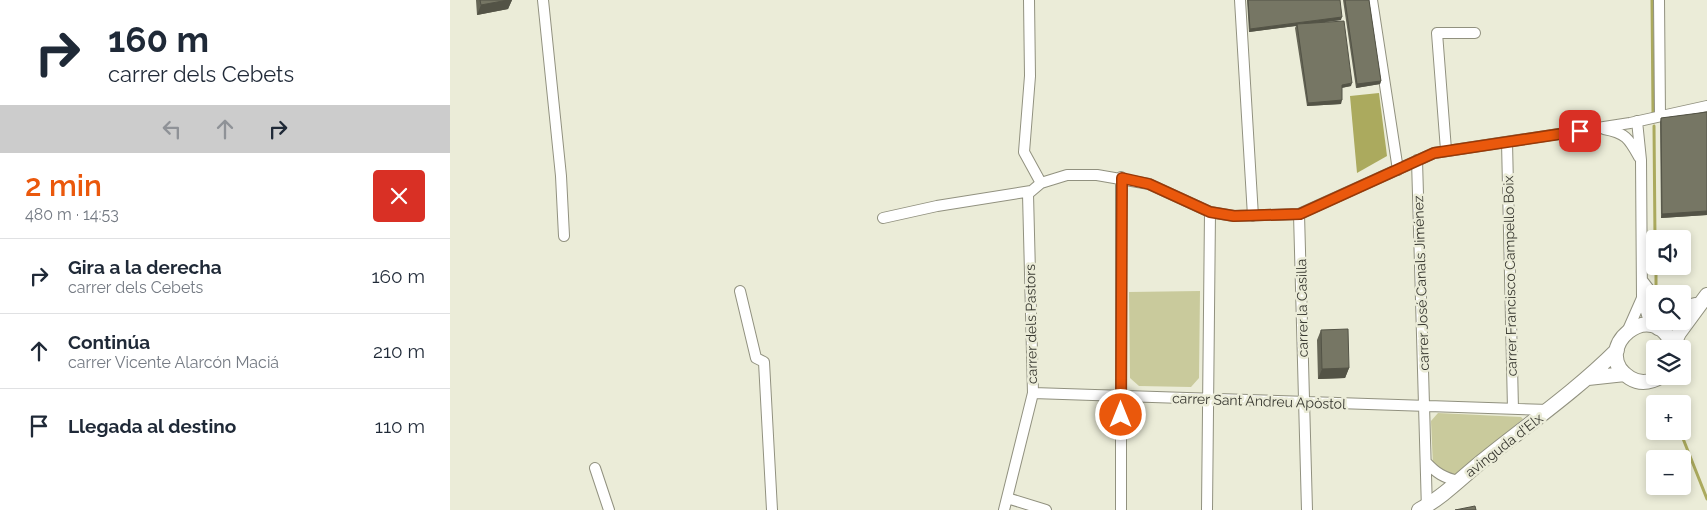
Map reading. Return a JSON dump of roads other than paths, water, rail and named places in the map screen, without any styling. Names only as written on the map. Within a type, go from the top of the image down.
[{"type":"main road","points":[[1677,340],[1679,333],[1700,308],[1697,301]]},
{"type":"main road","points":[[1627,332],[1635,326],[1646,327]]},
{"type":"main road","points":[[1661,330],[1665,332],[1670,340]]},
{"type":"main road","name":"avinguda d'Elx","points":[[1424,509],[1588,378],[1617,350],[1623,335],[1627,332]]},
{"type":"main road","points":[[1617,350],[1619,366],[1625,374],[1642,383],[1646,383]]},
{"type":"main road","points":[[1588,378],[1625,374]]},
{"type":"street","points":[[542,0],[561,176],[564,236]]},
{"type":"street","points":[[1030,0],[1030,76],[1024,152],[1040,183]]},
{"type":"street","points":[[1240,0],[1253,216]]},
{"type":"street","points":[[1372,0],[1398,170]]},
{"type":"street","points":[[1659,0],[1660,115]]},
{"type":"street","points":[[1446,150],[1437,33],[1475,33]]},
{"type":"street","points":[[883,218],[937,206],[1030,193],[1040,183],[1067,175],[1096,174],[1149,184],[1210,212],[1253,216],[1300,214],[1417,160],[1446,150],[1634,122],[1707,106]]},
{"type":"street","points":[[1634,122],[1641,160],[1642,298],[1646,308]]},
{"type":"street","points":[[1598,128],[1615,131],[1629,138],[1641,160]]},
{"type":"street","name":"carrer Francisco Campello Boix","points":[[1507,142],[1513,409]]},
{"type":"street","name":"carrer José Canals Jiménez","points":[[1417,160],[1425,407],[1426,462],[1424,509]]},
{"type":"street","points":[[1121,510],[1122,178]]},
{"type":"street","name":"carrer dels Pastors","points":[[1004,510],[1033,393],[1030,193]]},
{"type":"street","points":[[1207,510],[1210,212]]},
{"type":"street","name":"carrer la Casilla","points":[[1300,214],[1307,510]]},
{"type":"street","points":[[1642,280],[1646,285]]},
{"type":"street","points":[[740,291],[756,358],[764,362],[772,510]]},
{"type":"street","points":[[1627,332],[1642,298]]},
{"type":"street","name":"carrer Sant Andreu Apòstol","points":[[1033,393],[1549,410]]},
{"type":"street","points":[[1426,462],[1446,479],[1459,481]]},
{"type":"street","points":[[595,468],[609,510]]},
{"type":"street","points":[[1007,498],[1046,510]]},
{"type":"waterway","points":[[1652,0],[1653,112]]},
{"type":"waterway","points":[[1654,126],[1655,230]]},
{"type":"waterway","points":[[1656,275],[1656,285]]},
{"type":"waterway","points":[[1684,440],[1707,499]]}]
